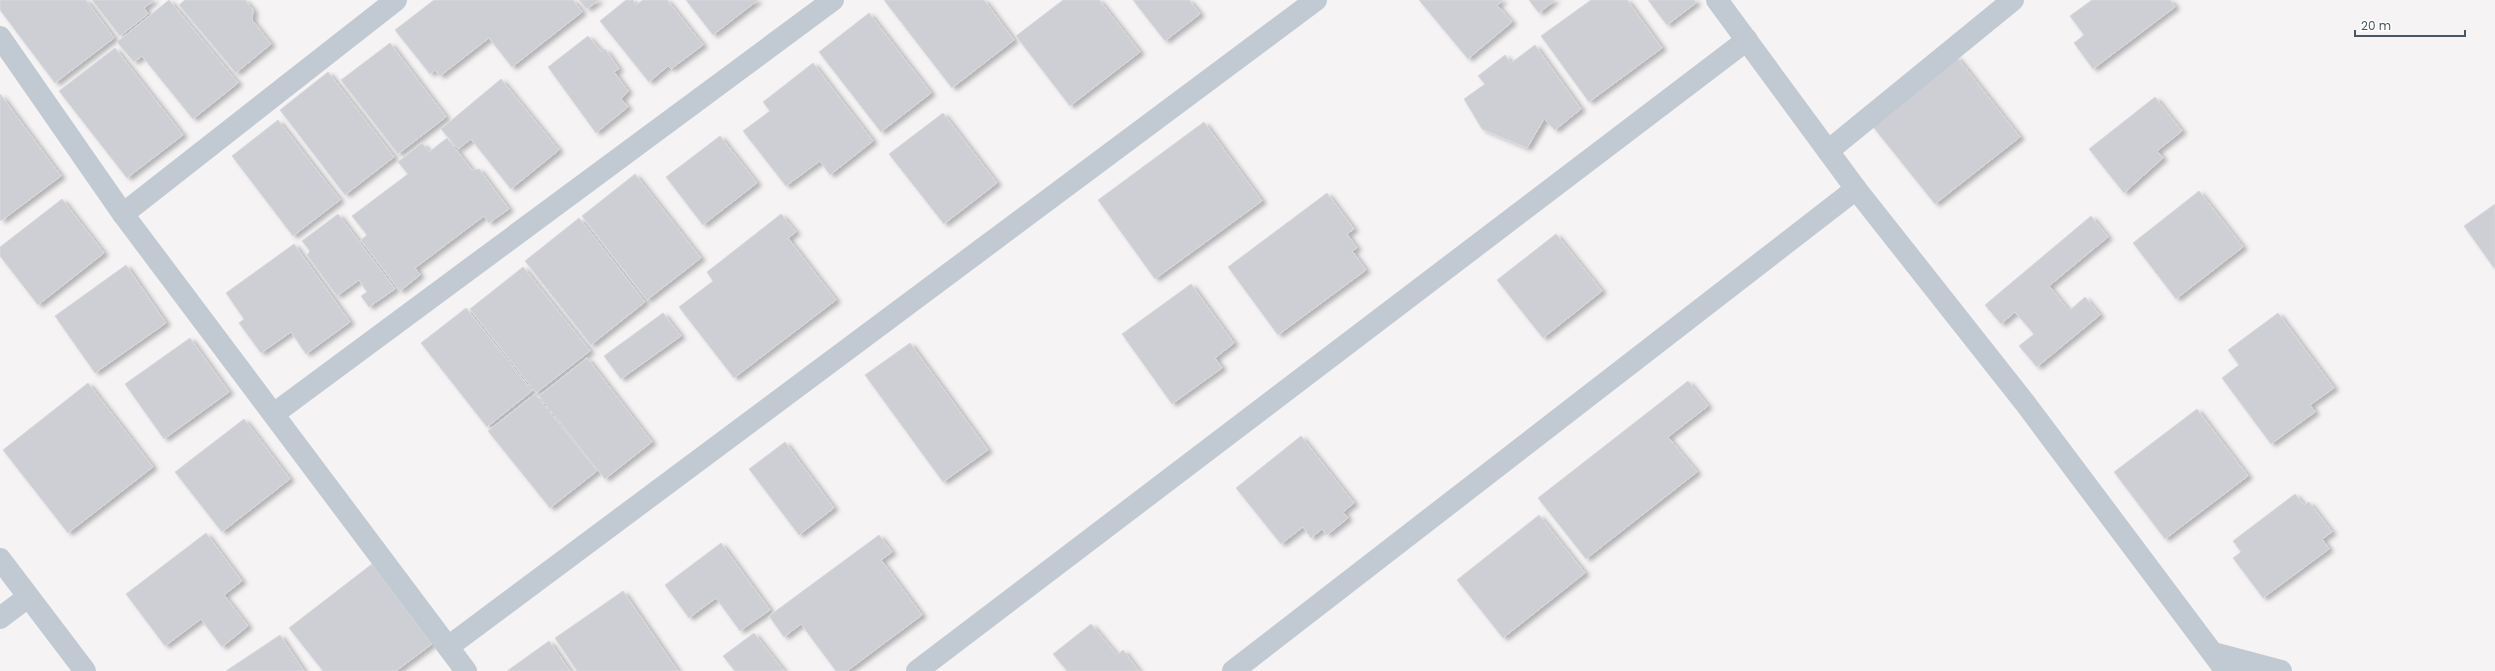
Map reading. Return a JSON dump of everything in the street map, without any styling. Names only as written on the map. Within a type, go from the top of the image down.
[{"type":"street","points":[[123,214],[396,0]]},
{"type":"street","points":[[275,413],[833,0]]},
{"type":"street","points":[[448,648],[1316,0]]},
{"type":"street","points":[[1717,0],[1856,189],[2025,403],[2226,671]]},
{"type":"street","points":[[1828,151],[2013,0]]},
{"type":"street","points":[[0,37],[123,214],[275,413],[466,671]]},
{"type":"street","points":[[917,671],[1747,40]]},
{"type":"street","points":[[1235,670],[1856,189]]},
{"type":"street","points":[[0,559],[85,671]]},
{"type":"street","points":[[0,618],[28,597]]},
{"type":"street","points":[[2213,653],[2281,671]]},
{"type":"building","points":[[0,0],[86,0],[114,38],[55,83],[0,10]]},
{"type":"building","points":[[92,0],[154,0],[144,8],[148,14],[120,36]]},
{"type":"building","points":[[169,0],[238,83],[193,119],[142,56],[134,62],[117,42]]},
{"type":"building","points":[[185,0],[245,0],[253,10],[252,20],[271,44],[236,73],[179,5]]},
{"type":"building","points":[[434,0],[573,0],[582,12],[512,67],[489,38],[440,76],[435,70],[430,74],[395,30]]},
{"type":"building","points":[[579,0],[599,0],[587,9]]},
{"type":"building","points":[[626,0],[633,0],[636,5],[643,0],[667,0],[703,45],[671,69],[668,66],[649,82],[600,21]]},
{"type":"building","points":[[686,0],[758,0],[713,35]]},
{"type":"building","points":[[884,0],[984,0],[1014,40],[952,88]]},
{"type":"building","points":[[1063,0],[1099,0],[1140,52],[1070,106],[1016,36]]},
{"type":"building","points":[[1133,0],[1189,0],[1200,14],[1165,41]]},
{"type":"building","points":[[1419,0],[1503,0],[1497,5],[1512,22],[1468,59]]},
{"type":"building","points":[[1529,0],[1555,0],[1539,13]]},
{"type":"building","points":[[1591,0],[1627,0],[1662,48],[1589,102],[1541,36]]},
{"type":"building","points":[[1648,0],[1694,0],[1696,3],[1667,25]]},
{"type":"building","points":[[2092,0],[2170,0],[2175,7],[2093,69],[2074,43],[2084,35],[2070,16]]},
{"type":"building","points":[[869,13],[931,93],[881,132],[819,52]]},
{"type":"building","points":[[588,36],[602,52],[605,49],[619,69],[614,72],[628,91],[621,99],[628,107],[596,133],[548,67]]},
{"type":"building","points":[[390,43],[446,117],[398,154],[341,80]]},
{"type":"building","points":[[1535,45],[1581,109],[1555,130],[1544,119],[1527,148],[1482,129],[1464,99],[1485,84],[1478,76],[1505,55],[1511,63]]},
{"type":"building","points":[[115,48],[183,135],[127,178],[59,91]]},
{"type":"building","points":[[1956,56],[2020,137],[1935,204],[1870,123]]},
{"type":"building","points":[[813,63],[873,141],[830,175],[820,161],[786,186],[743,131],[770,111],[763,102]]},
{"type":"building","points":[[328,72],[394,157],[345,195],[280,110]]},
{"type":"building","points":[[501,79],[559,150],[511,189],[471,139],[458,149],[441,129]]},
{"type":"building","points":[[0,94],[61,176],[1,221],[0,219]]},
{"type":"building","points":[[2155,97],[2182,131],[2157,151],[2163,158],[2124,193],[2089,149]]},
{"type":"building","points":[[943,113],[997,183],[944,224],[889,154]]},
{"type":"building","points":[[278,120],[340,200],[293,236],[232,156]]},
{"type":"building","points":[[1204,122],[1262,201],[1155,279],[1098,200]]},
{"type":"building","points":[[720,136],[757,183],[703,225],[666,177]]},
{"type":"building","points":[[447,138],[472,170],[479,169],[509,209],[489,223],[484,216],[415,268],[420,275],[400,291],[361,240],[367,235],[352,216],[408,174],[398,162],[422,143],[429,152]]},
{"type":"building","points":[[635,174],[701,258],[647,300],[582,216]]},
{"type":"building","points":[[2199,191],[2243,247],[2176,299],[2133,243]]},
{"type":"building","points":[[1327,193],[1354,229],[1347,234],[1357,248],[1352,251],[1366,270],[1278,335],[1228,267]]},
{"type":"building","points":[[62,199],[104,253],[38,305],[0,256],[0,247]]},
{"type":"building","points":[[2495,204],[2495,267],[2494,268],[2464,226]]},
{"type":"building","points":[[338,214],[395,289],[369,307],[361,296],[367,292],[359,280],[337,296],[307,255],[310,251],[302,241]]},
{"type":"building","points":[[781,214],[796,232],[788,238],[836,300],[734,378],[679,307],[713,281],[707,272]]},
{"type":"building","points":[[2091,216],[2108,237],[2049,286],[2069,311],[2085,297],[2100,315],[2037,367],[2019,346],[2034,334],[2015,312],[2001,324],[1985,305]]},
{"type":"building","points":[[579,218],[645,302],[591,345],[525,261]]},
{"type":"building","points":[[1556,234],[1602,291],[1543,338],[1497,280]]},
{"type":"building","points":[[294,244],[350,322],[306,354],[291,332],[261,353],[239,323],[244,319],[226,293]]},
{"type":"building","points":[[126,265],[166,323],[95,373],[55,316]]},
{"type":"building","points":[[523,267],[590,351],[536,393],[470,309]]},
{"type":"building","points":[[1191,284],[1234,343],[1215,358],[1222,368],[1172,404],[1122,334]]},
{"type":"building","points":[[466,308],[532,391],[487,427],[421,343]]},
{"type":"building","points":[[663,313],[681,336],[621,379],[604,356]]},
{"type":"building","points":[[2278,313],[2334,388],[2310,405],[2315,412],[2271,444],[2222,378],[2239,365],[2228,350]]},
{"type":"building","points":[[190,338],[229,392],[164,439],[125,384]]},
{"type":"building","points":[[910,343],[988,450],[943,482],[865,375]]},
{"type":"building","points":[[587,358],[652,442],[605,479],[539,396]]},
{"type":"building","points":[[1688,381],[1708,406],[1668,437],[1697,472],[1586,559],[1538,498]]},
{"type":"building","points":[[88,383],[153,467],[68,533],[3,450]]},
{"type":"building","points":[[535,394],[597,471],[550,508],[488,431]]},
{"type":"building","points":[[2197,409],[2248,476],[2165,539],[2114,472]]},
{"type":"building","points":[[244,419],[290,479],[222,532],[175,472]]},
{"type":"building","points":[[1301,436],[1354,503],[1343,512],[1348,518],[1327,535],[1322,529],[1311,538],[1303,527],[1281,544],[1236,488]]},
{"type":"building","points":[[785,442],[834,508],[799,535],[749,469]]},
{"type":"building","points":[[2295,494],[2304,505],[2309,502],[2332,532],[2322,539],[2329,549],[2263,598],[2233,558],[2241,552],[2233,541]]},
{"type":"building","points":[[1539,515],[1585,573],[1503,638],[1457,580]]},
{"type":"building","points":[[206,533],[242,581],[224,595],[248,626],[222,647],[201,619],[165,646],[126,594]]},
{"type":"building","points":[[879,535],[892,552],[881,560],[922,615],[847,671],[836,671],[801,624],[784,637],[769,616]]},
{"type":"building","points":[[721,543],[770,610],[740,631],[716,598],[689,618],[665,585]]},
{"type":"building","points":[[372,564],[432,644],[396,671],[323,671],[289,628]]},
{"type":"building","points":[[623,591],[678,671],[577,671],[555,638]]},
{"type":"building","points":[[1091,624],[1117,655],[1123,650],[1139,671],[1067,671],[1053,654]]},
{"type":"building","points":[[754,633],[784,671],[735,671],[723,656]]},
{"type":"building","points":[[280,635],[304,671],[226,671]]},
{"type":"building","points":[[549,641],[570,671],[507,671]]}]
